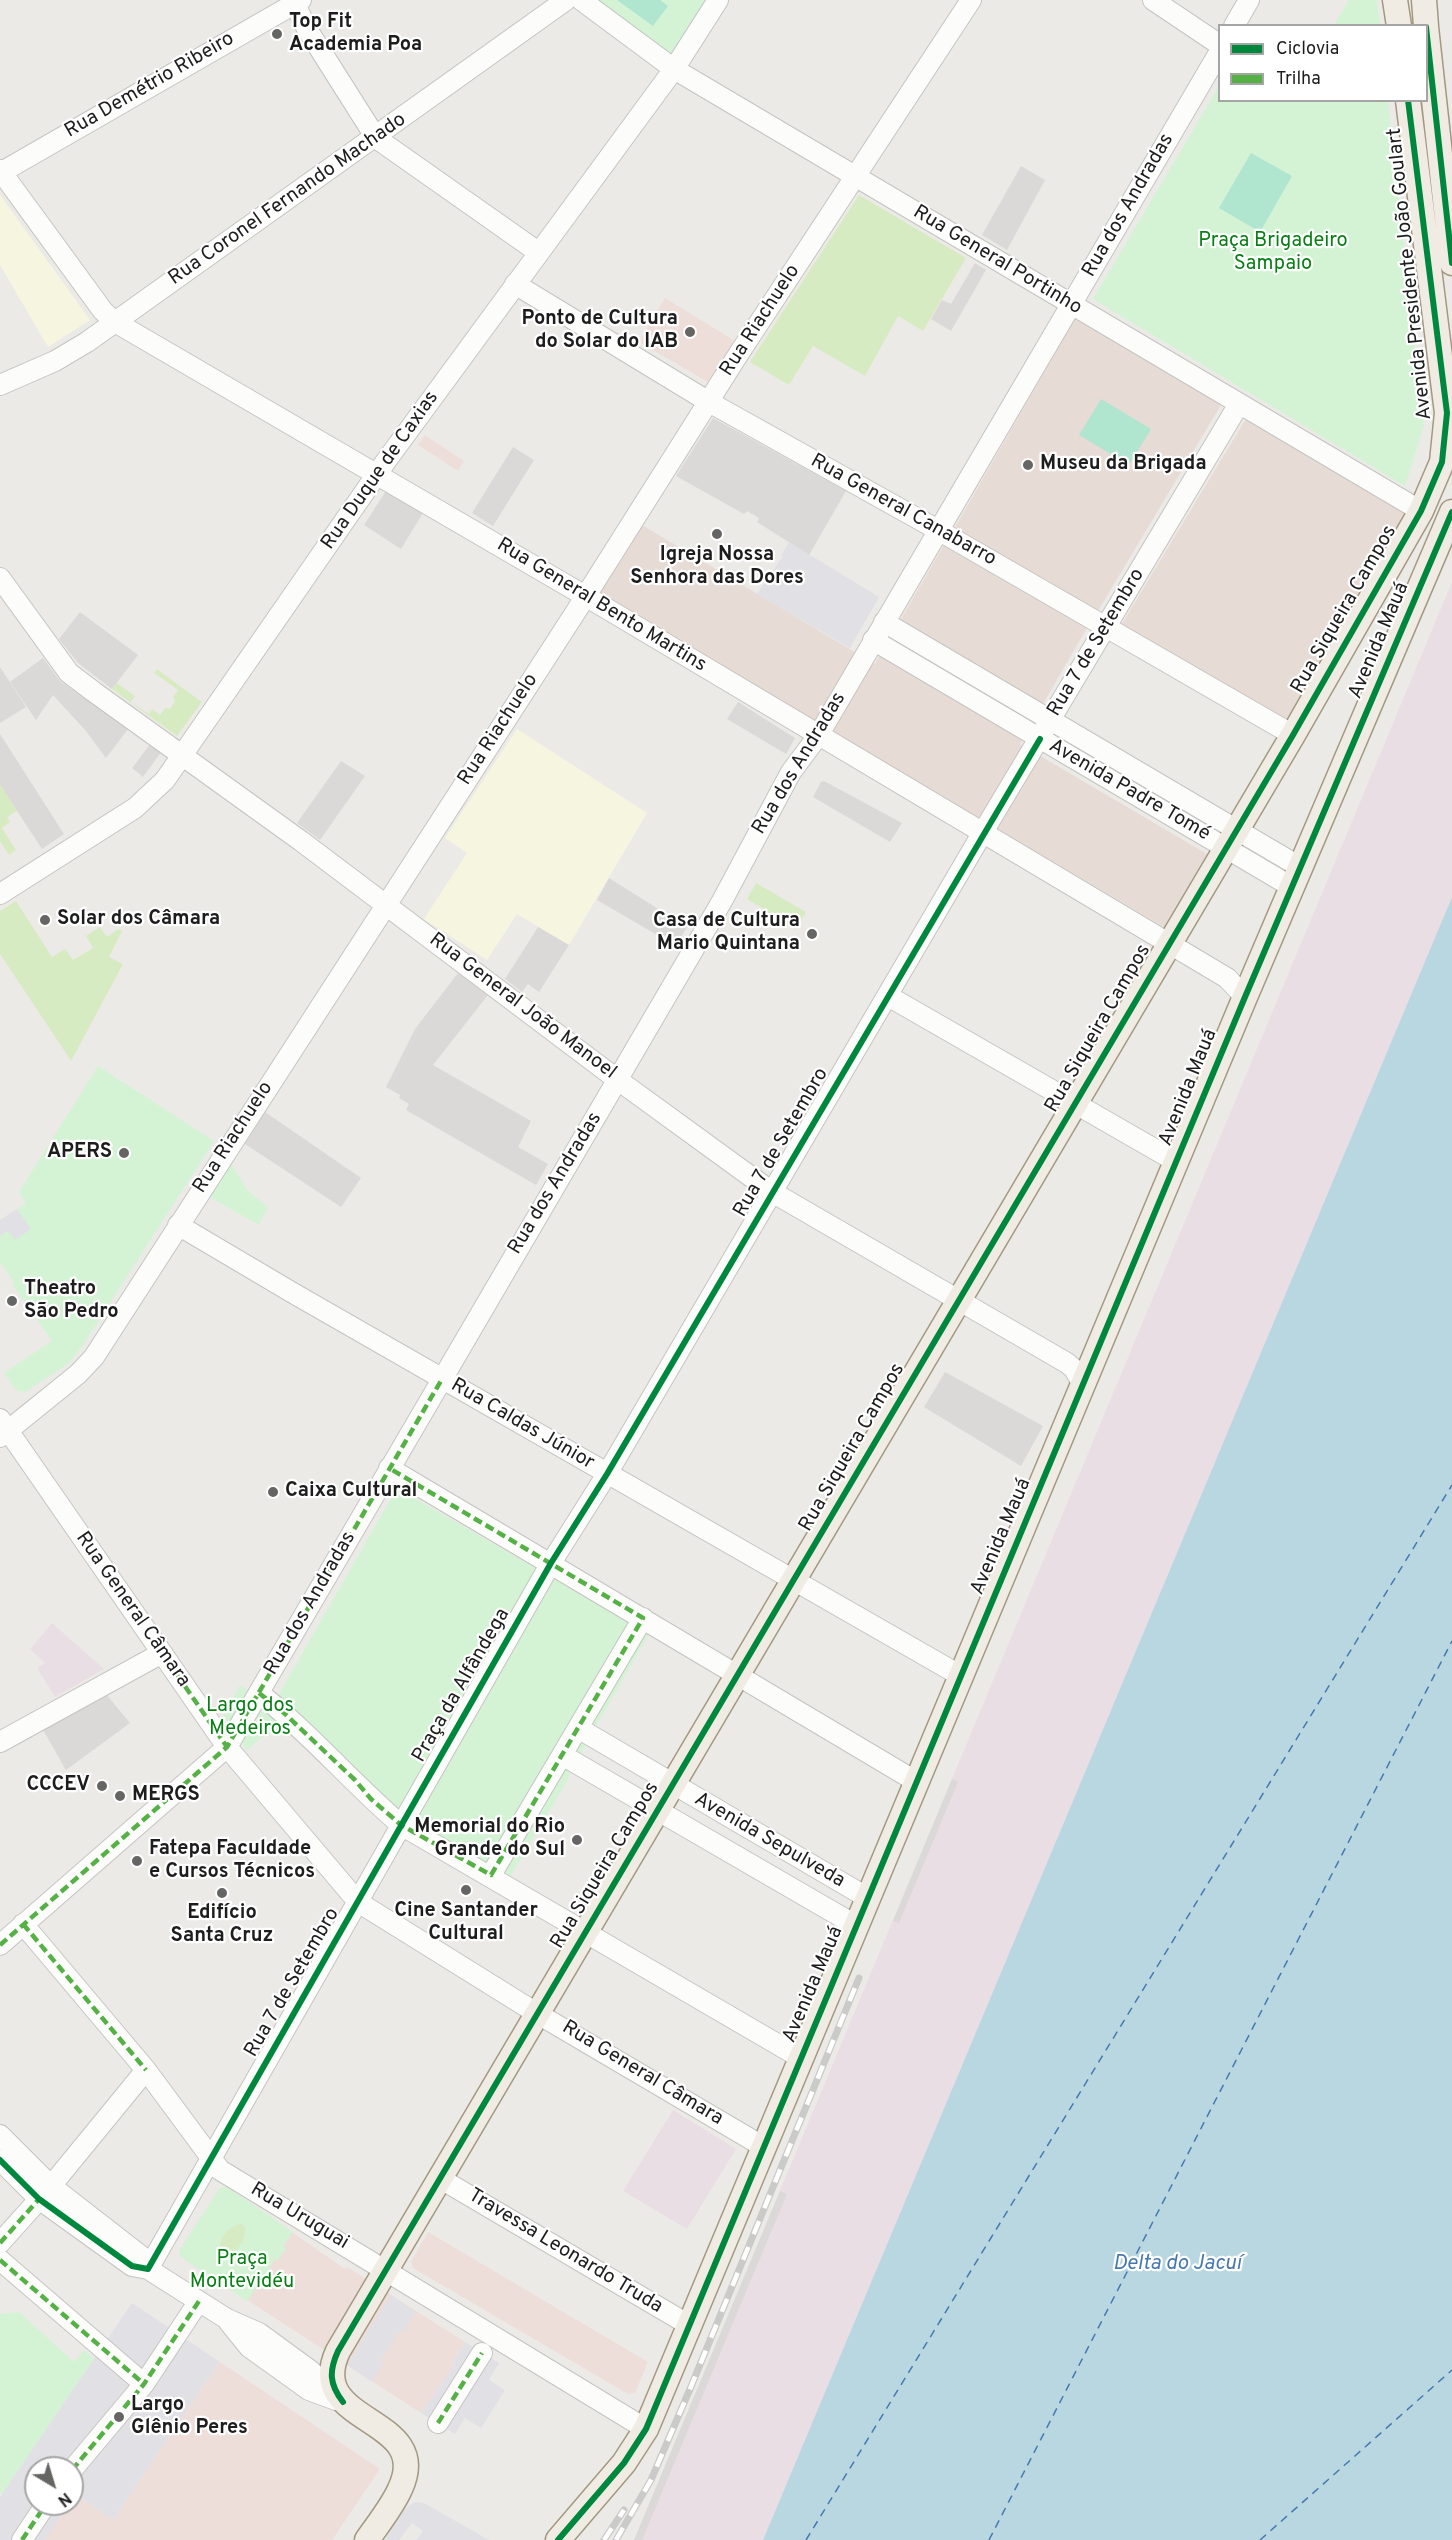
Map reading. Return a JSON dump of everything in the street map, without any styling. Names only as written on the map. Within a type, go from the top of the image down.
[{"type":"main road","points":[[1395,0],[1399,24]]},
{"type":"main road","name":"Avenida Presidente João Goulart","points":[[1424,0],[1426,24]]},
{"type":"main road","name":"Avenida Presidente João Goulart","points":[[1428,44],[1452,263]]},
{"type":"main road","name":"Avenida Presidente João Goulart","points":[[1408,102],[1447,413],[1442,462],[1421,511]]},
{"type":"main road","name":"Rua Siqueira Campos","points":[[343,2402],[332,2385],[330,2374],[332,2363],[1293,735],[1421,511]]},
{"type":"main road","name":"Avenida Mauá","points":[[558,2540],[624,2463],[646,2429],[1245,997],[1449,520]]},
{"type":"main road","points":[[343,2402],[394,2438],[402,2450],[405,2463],[401,2488],[367,2540]]},
{"type":"street","name":"Rua Coronel Fernando Machado","points":[[0,385],[55,360],[87,342],[376,138],[566,0]]},
{"type":"street","name":"Rua General Portinho","points":[[581,0],[674,69],[1421,511]]},
{"type":"street","name":"Rua Duque de Caxias","points":[[0,894],[135,808],[165,780],[377,474],[674,69],[718,0]]},
{"type":"street","name":"Rua Riachuelo","points":[[2,1429],[78,1374],[94,1357],[709,402],[971,0]]},
{"type":"street","points":[[1153,0],[1218,44]]},
{"type":"street","points":[[1235,24],[1249,0]]},
{"type":"street","points":[[296,1],[307,28],[376,138],[538,252]]},
{"type":"street","name":"Rua Demétrio Ribeiro","points":[[0,172],[296,1]]},
{"type":"street","name":"Rua dos Andradas","points":[[0,1945],[227,1747],[722,902],[791,772],[818,736],[1218,54]]},
{"type":"street","name":"Rua General Bento Martins","points":[[0,172],[104,311],[115,322],[585,596],[983,832],[1227,978],[1245,997]]},
{"type":"street","name":"Rua General Canabarro","points":[[515,284],[709,402],[938,530],[1293,735]]},
{"type":"street","name":"Rua 7 de Setembro","points":[[551,1563],[607,1474],[983,832],[1239,404]]},
{"type":"street","name":"Rua General João Manoel","points":[[0,579],[69,673],[387,904],[618,1080],[772,1192],[1070,1365],[1083,1384]]},
{"type":"street","name":"Avenida Padre Tomé","points":[[884,622],[1168,791],[1230,839],[1296,877]]},
{"type":"street","name":"Avenida Padre Tomé","points":[[873,640],[1158,810],[1230,839]]},
{"type":"street","points":[[958,690],[969,671]]},
{"type":"street","points":[[1118,786],[1129,768]]},
{"type":"street","points":[[1158,810],[1168,791]]},
{"type":"street","points":[[888,996],[1177,1162]]},
{"type":"street","name":"Rua Caldas Júnior","points":[[178,1225],[607,1474],[962,1676]]},
{"type":"street","name":"Rua General Câmara","points":[[2,1429],[227,1747],[358,1902],[538,2014],[764,2147]]},
{"type":"street","points":[[390,1468],[917,1782]]},
{"type":"street","name":"Praça da Alfândega","points":[[401,1825],[551,1563]]},
{"type":"street","points":[[491,1875],[643,1618]]},
{"type":"street","points":[[0,1742],[162,1653]]},
{"type":"street","points":[[259,1693],[285,1713],[371,1799],[401,1825],[491,1875],[801,2058]]},
{"type":"street","name":"Avenida Sepulveda","points":[[578,1728],[868,1899]]},
{"type":"street","points":[[594,1772],[609,1746]]},
{"type":"street","name":"Avenida Sepulveda","points":[[562,1755],[857,1926]]},
{"type":"street","points":[[624,1790],[639,1764]]},
{"type":"street","name":"Rua 7 de Setembro","points":[[211,2155],[264,2068],[401,1825]]},
{"type":"street","name":"Rua Uruguai","points":[[23,1924],[147,2070],[220,2169],[646,2429]]},
{"type":"street","points":[[0,2243],[45,2193],[147,2070]]},
{"type":"street","points":[[0,2135],[45,2193]]},
{"type":"street","points":[[148,2269],[211,2155]]},
{"type":"street","points":[[0,2160],[45,2193],[141,2256],[148,2269],[227,2319],[259,2332],[311,2371],[343,2402]]},
{"type":"street","name":"Travessa Leonardo Truda","points":[[441,2179],[689,2325]]},
{"type":"street","points":[[0,2260],[144,2384]]},
{"type":"street","points":[[84,2456],[144,2384],[199,2301]]},
{"type":"street","points":[[438,2423],[482,2353]]},
{"type":"street","points":[[22,2540],[38,2516]]},
{"type":"shaded area","points":[[1021,166],[1045,180],[1007,250],[982,235]]},
{"type":"shaded area","points":[[0,195],[90,320],[48,347],[0,265]]},
{"type":"shaded area","points":[[975,263],[986,270],[951,331],[931,319],[942,300],[951,304]]},
{"type":"shaded area","points":[[665,298],[735,341],[708,382],[639,342]]},
{"type":"shaded area","points":[[1076,317],[1221,405],[1098,611],[954,529]]},
{"type":"shaded area","points":[[1247,417],[1409,514],[1286,721],[1120,627]]},
{"type":"shaded area","points":[[713,418],[846,491],[809,555],[757,522],[759,518],[747,511],[744,514],[676,476]]},
{"type":"shaded area","points":[[425,435],[464,461],[458,471],[418,445]]},
{"type":"shaded area","points":[[513,447],[534,460],[493,526],[472,513]]},
{"type":"shaded area","points":[[386,491],[423,513],[401,549],[364,525]]},
{"type":"shaded area","points":[[642,525],[875,664],[945,543],[1088,626],[1020,744],[1207,854],[1164,927],[598,593]]},
{"type":"shaded area","points":[[789,542],[879,597],[850,648],[757,594],[783,556],[781,555]]},
{"type":"shaded area","points":[[1452,582],[1452,897],[763,2540],[634,2540]]},
{"type":"shaded area","points":[[80,612],[138,655],[112,689],[78,663],[59,639]]},
{"type":"shaded area","points":[[43,658],[60,681],[129,728],[106,758],[86,731],[53,695],[36,720],[10,682]]},
{"type":"shaded area","points":[[0,667],[26,707],[0,723]]},
{"type":"shaded area","points":[[738,702],[795,738],[786,754],[727,719]]},
{"type":"shaded area","points":[[517,729],[647,813],[569,945],[517,914],[487,960],[424,919],[467,853],[445,838]]},
{"type":"shaded area","points":[[0,734],[64,834],[42,849],[0,785]]},
{"type":"shaded area","points":[[151,743],[162,751],[143,777],[132,768]]},
{"type":"shaded area","points":[[341,761],[365,776],[320,840],[297,823]]},
{"type":"shaded area","points":[[824,781],[902,823],[890,842],[813,797],[821,782]]},
{"type":"shaded area","points":[[609,878],[687,927],[676,946],[597,900]]},
{"type":"shaded area","points":[[538,927],[569,945],[539,992],[528,984],[522,992],[505,979]]},
{"type":"shaded area","points":[[458,973],[488,995],[433,1065],[531,1121],[518,1147],[548,1164],[536,1185],[406,1110],[409,1104],[399,1098],[400,1095],[386,1087],[415,1029]]},
{"type":"shaded area","points":[[265,1112],[361,1178],[341,1207],[245,1144]]},
{"type":"shaded area","points":[[17,1209],[31,1229],[15,1240],[8,1231],[0,1236],[0,1220]]},
{"type":"shaded area","points":[[945,1372],[1043,1426],[1021,1466],[924,1407]]},
{"type":"shaded area","points":[[52,1623],[104,1669],[55,1697],[37,1668],[45,1663],[30,1649]]},
{"type":"shaded area","points":[[107,1695],[130,1723],[66,1770],[43,1730]]},
{"type":"shaded area","points":[[952,1779],[958,1782],[899,1923],[893,1921]]},
{"type":"shaded area","points":[[673,2110],[736,2149],[687,2229],[623,2191]]},
{"type":"shaded area","points":[[227,2187],[345,2269],[347,2267],[465,2342],[452,2363],[454,2365],[421,2413],[181,2257],[179,2251],[220,2188]]},
{"type":"shaded area","points":[[780,2191],[787,2194],[642,2540],[634,2540]]},
{"type":"shaded area","points":[[428,2232],[648,2362],[635,2393],[628,2394],[413,2268],[411,2262]]},
{"type":"shaded area","points":[[391,2295],[416,2312],[404,2332],[401,2330],[381,2360],[384,2363],[372,2382],[347,2365]]},
{"type":"shaded area","name":"Largo Glênio Peres","points":[[132,2303],[220,2362],[113,2520],[84,2500],[84,2456],[28,2456]]},
{"type":"shaded area","points":[[465,2342],[499,2363],[489,2380],[505,2390],[481,2428],[465,2418],[455,2434],[421,2413],[454,2365],[452,2364]]},
{"type":"shaded area","points":[[220,2362],[380,2469],[332,2540],[0,2540],[0,2497],[24,2502],[24,2516],[84,2516],[84,2500],[113,2520]]},
{"type":"shaded area","name":"Largo Glênio Peres","points":[[24,2462],[24,2516],[61,2516],[45,2540],[0,2540],[0,2497]]},
{"type":"shaded area","points":[[415,2502],[424,2503],[489,2540],[416,2540],[423,2531],[412,2523],[399,2540],[384,2540],[406,2508]]},
{"type":"green space","points":[[590,0],[711,0],[671,61]]},
{"type":"green space","points":[[617,0],[660,0],[668,6],[653,26]]},
{"type":"green space","points":[[1349,0],[1377,0],[1380,24],[1335,24]]},
{"type":"green space","name":"Praça Brigadeiro Sampaio","points":[[1218,88],[1218,102],[1388,102],[1424,425],[1405,486],[1093,299]]},
{"type":"green space","points":[[1251,153],[1292,176],[1260,232],[1219,208]]},
{"type":"green space","points":[[859,195],[966,258],[923,331],[898,316],[865,376],[813,346],[789,385],[750,362]]},
{"type":"green space","points":[[1101,399],[1151,429],[1129,465],[1079,435]]},
{"type":"green space","points":[[157,669],[202,702],[177,736],[112,689],[117,683],[135,696],[131,702],[149,714],[152,709],[160,715],[165,708],[170,709],[175,701],[173,697],[178,690],[154,673]]},
{"type":"green space","points":[[0,785],[17,811],[7,817],[10,822],[2,828],[16,850],[9,855],[0,841]]},
{"type":"green space","points":[[756,883],[806,912],[796,930],[763,912],[764,909],[747,899]]},
{"type":"green space","points":[[16,901],[52,957],[65,949],[73,960],[93,948],[86,936],[100,927],[107,937],[118,929],[122,931],[109,957],[123,964],[71,1061],[0,954],[0,911]]},
{"type":"green space","points":[[98,1066],[214,1141],[83,1345],[69,1363],[25,1392],[17,1391],[4,1373],[52,1341],[12,1284],[14,1282],[0,1262],[0,1236],[8,1230],[30,1229],[17,1209],[26,1203],[19,1192]]},
{"type":"green space","points":[[230,1162],[247,1190],[268,1207],[259,1225],[206,1195]]},
{"type":"green space","name":"Largo dos Medeiros","points":[[397,1488],[649,1634],[567,1781],[508,1880],[426,1832],[284,1719],[247,1750],[223,1715],[240,1685],[271,1708]]},
{"type":"green space","name":"Praça Montevidéu","points":[[227,2187],[293,2232],[283,2246],[286,2248],[278,2260],[275,2259],[258,2289],[256,2288],[247,2301],[181,2257],[179,2251],[220,2188]],"holes":[[[241,2224],[245,2227],[244,2237],[239,2247],[232,2253],[221,2255],[221,2240],[227,2231],[236,2225]]]},
{"type":"green space","points":[[241,2224],[245,2227],[242,2243],[236,2251],[221,2255],[221,2239],[231,2228]]},
{"type":"green space","points":[[19,2312],[74,2362],[84,2350],[94,2359],[28,2456],[24,2456],[24,2462],[2,2494],[0,2492],[0,2314]]},
{"type":"water","name":"Delta do Jacuí","points":[[1452,897],[1452,2540],[763,2540]]},
{"type":"ferry route","points":[[806,2540],[1452,1485]]},
{"type":"ferry route","points":[[989,2540],[1452,1641]]},
{"type":"ferry route","points":[[1260,2540],[1452,2370]]},
{"type":"railway","points":[[616,2540],[651,2480],[859,1978]]},
{"type":"railway","points":[[604,2540],[624,2510]]},
{"type":"marked path","points":[[0,1945],[227,1747],[442,1379]]},
{"type":"marked path","points":[[259,1693],[284,1713],[355,1780],[371,1799],[401,1825],[491,1875],[643,1618],[389,1468]]},
{"type":"marked path","points":[[162,1653],[227,1747]]},
{"type":"marked path","points":[[23,1924],[146,2070]]},
{"type":"marked path","points":[[0,2243],[39,2199]]},
{"type":"marked path","points":[[0,2260],[144,2384]]},
{"type":"marked path","points":[[84,2456],[144,2384],[199,2301]]},
{"type":"marked path","points":[[438,2423],[482,2353]]},
{"type":"marked path","points":[[22,2540],[38,2516]]},
{"type":"cycle path","points":[[1428,45],[1452,263]]},
{"type":"cycle path","points":[[343,2402],[335,2389],[332,2377],[338,2351],[1293,735],[1421,511],[1442,462],[1447,413],[1408,102]]},
{"type":"cycle path","points":[[558,2540],[624,2463],[646,2429],[1245,997],[1452,512]]},
{"type":"cycle path","points":[[0,2160],[39,2199],[132,2266],[148,2269],[551,1563],[607,1474],[1040,739]]},
{"type":"place","name":"Top Fit Academia Poa","points":[[277,34]]},
{"type":"place","name":"Ponto de Cultura do Solar do IAB","points":[[690,332]]},
{"type":"place","name":"Museu da Brigada","points":[[1028,465]]},
{"type":"place","name":"Igreja Nossa Senhora das Dores","points":[[717,534]]},
{"type":"place","name":"Solar dos Câmara","points":[[45,920]]},
{"type":"place","name":"Casa de Cultura Mario Quintana","points":[[812,934]]},
{"type":"place","name":"APERS","points":[[124,1153]]},
{"type":"place","name":"Theatro São Pedro","points":[[12,1301]]},
{"type":"place","name":"Caixa Cultural","points":[[273,1492]]},
{"type":"place","name":"CCCEV","points":[[102,1786]]},
{"type":"place","name":"MERGS","points":[[120,1796]]},
{"type":"place","name":"Memorial do Rio Grande do Sul","points":[[577,1840]]},
{"type":"place","name":"Fatepa Faculdade e Cursos Técnicos","points":[[137,1861]]},
{"type":"place","name":"Cine Santander Cultural","points":[[466,1890]]},
{"type":"place","name":"Edifício Santa Cruz","points":[[222,1893]]},
{"type":"place","name":"Largo Glênio Peres","points":[[119,2417]]}]
